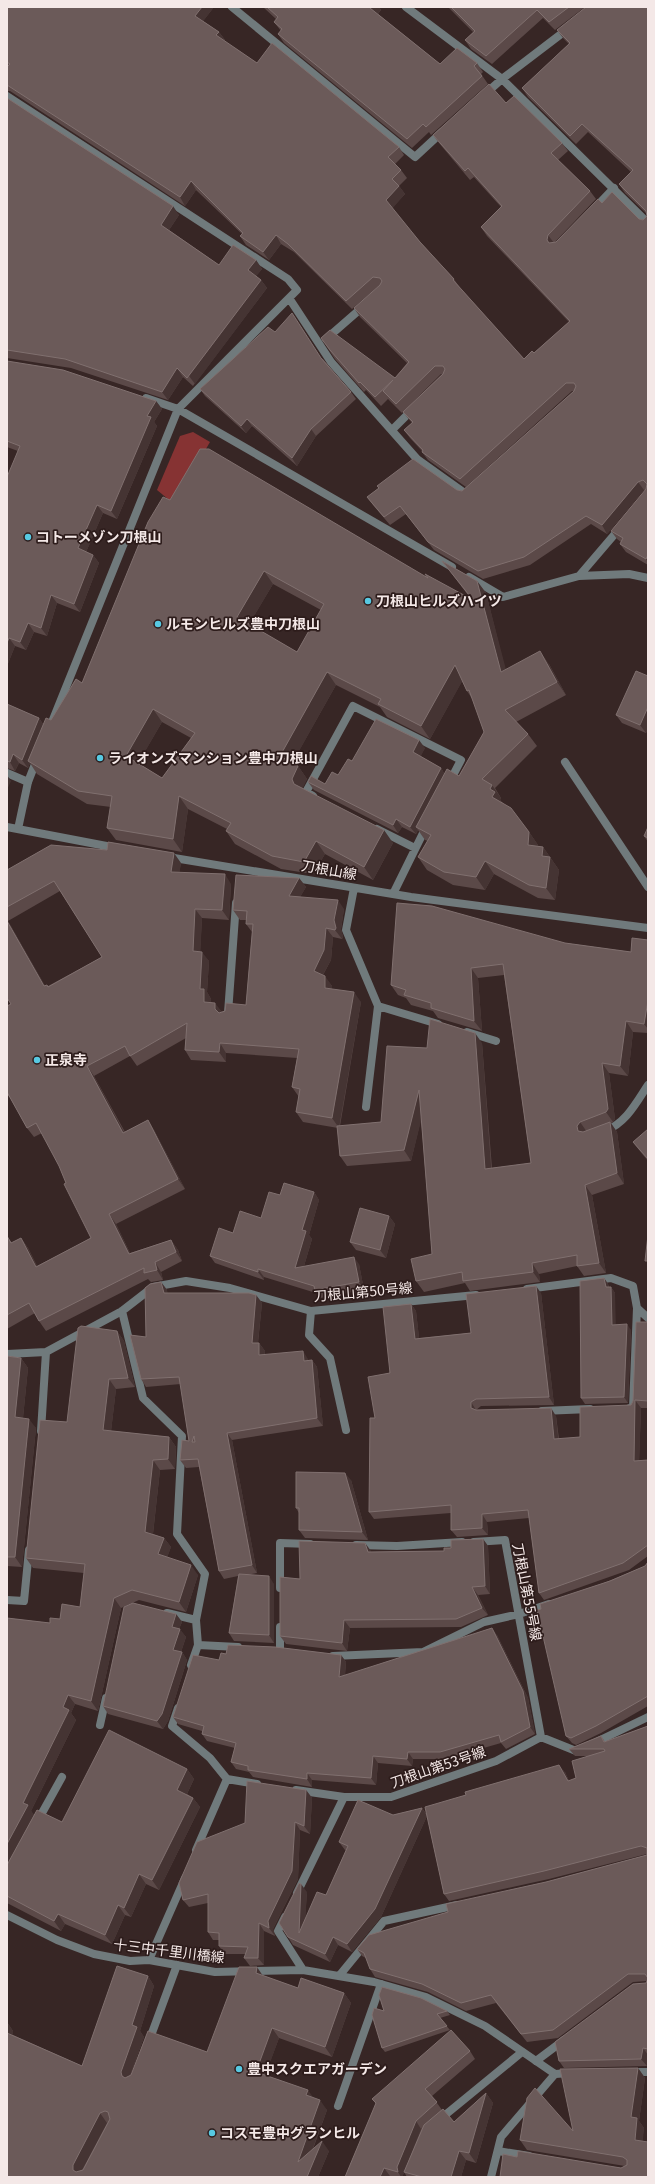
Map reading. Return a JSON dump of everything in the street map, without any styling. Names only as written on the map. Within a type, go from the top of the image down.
[{"type":"street","points":[[232,7],[415,156],[450,125]]},
{"type":"street","points":[[406,7],[502,79],[648,223]]},
{"type":"street","points":[[478,100],[502,79],[578,21]]},
{"type":"street","points":[[7,96],[288,279],[297,290],[178,409],[49,731]]},
{"type":"street","points":[[589,215],[614,188]]},
{"type":"street","points":[[289,298],[331,362],[417,459],[466,494],[477,484]]},
{"type":"street","points":[[320,345],[371,300]]},
{"type":"street","points":[[135,394],[178,409],[503,597],[579,576],[629,574],[648,578]]},
{"type":"street","points":[[392,430],[418,404]]},
{"type":"street","points":[[579,576],[623,523]]},
{"type":"street","points":[[319,799],[306,792],[353,706],[461,760],[443,794]]},
{"type":"street","points":[[18,829],[28,782],[40,752]]},
{"type":"street","points":[[565,762],[648,887]]},
{"type":"street","points":[[7,773],[28,782]]},
{"type":"street","points":[[393,894],[414,848],[432,814]]},
{"type":"street","points":[[367,823],[414,848]]},
{"type":"street","points":[[7,828],[122,848]]},
{"type":"street","name":"刀根山線","points":[[160,855],[238,872],[648,928]]},
{"type":"street","points":[[354,888],[346,930],[378,1006],[366,1107]]},
{"type":"street","points":[[227,1017],[237,892]]},
{"type":"street","points":[[378,1006],[444,1026]]},
{"type":"street","points":[[459,1030],[496,1041]]},
{"type":"street","points":[[596,1134],[616,1126],[628,1114],[648,1084]]},
{"type":"street","points":[[521,1290],[611,1278],[633,1286],[637,1308],[633,1408],[625,1408]]},
{"type":"street","name":"刀根山第50号線","points":[[7,1354],[46,1352],[122,1311],[153,1287],[186,1281],[230,1288],[311,1311],[484,1295]]},
{"type":"street","points":[[637,1308],[648,1318]]},
{"type":"street","points":[[122,1311],[143,1398],[182,1436],[177,1534],[205,1574],[196,1620],[198,1645],[188,1674]]},
{"type":"street","points":[[311,1311],[309,1335],[330,1358],[346,1430]]},
{"type":"street","points":[[40,1439],[46,1352]]},
{"type":"street","points":[[529,1411],[601,1409]]},
{"type":"street","points":[[7,1600],[24,1601],[30,1539]]},
{"type":"street","name":"刀根山第55号線","points":[[351,1545],[398,1546],[505,1540],[541,1737]]},
{"type":"street","points":[[280,1596],[280,1543],[319,1544]]},
{"type":"street","points":[[325,1655],[340,1657],[423,1652],[484,1622],[519,1614],[555,1602]]},
{"type":"street","points":[[159,1611],[196,1620]]},
{"type":"street","points":[[280,1619],[280,1649]]},
{"type":"street","points":[[198,1645],[250,1647]]},
{"type":"street","points":[[100,1726],[108,1687]]},
{"type":"street","points":[[181,1697],[172,1726],[210,1758],[227,1779],[266,1785]]},
{"type":"street","points":[[541,1737],[576,1751],[648,1717]]},
{"type":"street","name":"刀根山第53号線","points":[[289,1789],[344,1797],[392,1797],[496,1761],[541,1737]]},
{"type":"street","points":[[32,1830],[62,1777]]},
{"type":"street","points":[[149,1960],[227,1779]]},
{"type":"street","points":[[302,1970],[278,1931],[344,1797]]},
{"type":"street","points":[[338,1976],[384,1922],[467,1903]]},
{"type":"street","name":"十三中千里川橋線","points":[[7,1915],[57,1940],[94,1954],[130,1961],[149,1960],[215,1972],[302,1970],[381,1984],[426,1997],[485,2026],[555,2074]]},
{"type":"street","points":[[147,2046],[177,1965]]},
{"type":"street","points":[[338,2106],[381,1984]]},
{"type":"street","points":[[536,2061],[573,2033]]},
{"type":"street","points":[[432,2126],[522,2052]]},
{"type":"street","points":[[491,2177],[501,2137],[555,2074],[582,2072]]},
{"type":"street","points":[[618,2072],[648,2072]]},
{"type":"street","points":[[498,2151],[536,2157]]},
{"type":"shaded area","points":[[193,432],[210,442],[174,504],[157,490],[180,436]]},
{"type":"building","points":[[7,7],[202,7],[195,16],[219,32],[216,35],[257,63],[272,43],[399,147],[388,157],[401,170],[392,179],[399,186],[386,200],[420,242],[524,359],[532,351],[534,353],[570,321],[481,227],[502,206],[468,168],[465,171],[433,135],[489,84],[506,103],[514,96],[562,143],[551,153],[590,191],[548,235],[547,240],[549,243],[556,242],[598,199],[602,203],[612,192],[639,219],[643,220],[647,216],[646,211],[619,184],[633,170],[582,124],[570,136],[522,88],[570,43],[557,30],[586,7],[648,7],[648,555],[646,559],[620,544],[623,538],[611,531],[646,489],[647,484],[643,480],[638,482],[602,525],[586,516],[524,557],[478,571],[428,542],[400,506],[384,517],[367,497],[379,488],[377,486],[413,459],[457,490],[462,491],[574,391],[576,386],[574,383],[566,383],[460,479],[422,452],[423,450],[404,430],[413,422],[403,412],[443,374],[445,369],[443,366],[435,366],[396,404],[383,391],[393,380],[375,397],[360,382],[359,383],[321,338],[330,330],[395,378],[409,362],[354,308],[380,285],[382,281],[380,278],[373,277],[346,301],[288,244],[276,235],[263,252],[240,236],[243,233],[191,181],[180,197],[7,85],[7,67],[10,64],[7,62]]},
{"type":"building","points":[[267,7],[371,7],[370,8],[440,64],[457,48],[477,63],[474,66],[482,76],[426,127],[423,124],[407,139],[278,34],[282,29],[274,22],[278,17]]},
{"type":"building","points":[[451,7],[569,7],[549,22],[537,10],[486,56],[465,40],[475,31]]},
{"type":"building","points":[[7,98],[173,206],[161,225],[219,265],[233,245],[256,260],[248,270],[261,280],[187,378],[177,368],[162,392],[65,359],[7,350]]},
{"type":"building","points":[[292,313],[321,358],[351,392],[311,429],[292,458],[247,419],[241,426],[200,389],[268,327],[275,332]]},
{"type":"building","points":[[7,361],[63,370],[156,401],[147,416],[151,417],[111,511],[97,505],[78,548],[93,555],[74,604],[51,595],[41,628],[28,623],[20,642],[9,638],[7,643],[7,477],[20,446],[7,441]]},
{"type":"building","points":[[200,449],[209,449],[428,578],[425,574],[473,600],[442,561],[477,581],[501,672],[540,651],[557,682],[505,710],[528,734],[482,779],[492,785],[490,789],[495,792],[492,797],[511,808],[529,832],[528,845],[543,847],[542,856],[550,857],[546,888],[529,885],[485,861],[476,877],[444,872],[418,857],[431,835],[416,827],[447,769],[459,776],[484,732],[469,690],[467,691],[455,665],[421,726],[378,704],[381,699],[327,672],[280,756],[298,766],[292,779],[294,784],[384,830],[364,867],[316,841],[304,862],[272,856],[226,831],[231,823],[179,796],[173,839],[107,828],[112,796],[78,791],[28,761],[46,718],[51,720],[76,679],[82,683],[148,522],[163,497],[170,500]],"holes":[[[264,571],[324,604],[297,652],[237,617]],[[153,709],[195,733],[162,778],[126,756]]]},
{"type":"building","points":[[636,671],[648,676],[648,707],[640,725],[616,715]]},
{"type":"building","points":[[7,704],[39,718],[22,760],[13,754],[10,762],[7,761]]},
{"type":"building","points":[[376,719],[419,740],[413,752],[441,768],[410,827],[396,819],[393,825],[308,782],[311,776],[325,784],[332,772],[338,775],[348,759],[352,761]]},
{"type":"building","points":[[648,827],[648,838],[644,836]]},
{"type":"building","points":[[108,842],[174,853],[171,872],[225,874],[222,910],[195,909],[193,951],[202,952],[200,989],[204,989],[204,1002],[215,1003],[215,1009],[219,1013],[225,1011],[226,1003],[246,1005],[253,924],[246,924],[247,911],[233,910],[236,875],[299,878],[289,896],[338,900],[334,920],[336,928],[335,930],[326,928],[324,950],[314,971],[325,976],[325,988],[354,992],[332,1118],[296,1112],[300,1089],[292,1087],[299,1049],[220,1043],[219,1052],[185,1050],[187,1023],[130,1056],[125,1046],[87,1066],[123,1133],[148,1120],[178,1179],[109,1214],[129,1254],[171,1240],[176,1252],[155,1262],[157,1270],[144,1273],[144,1268],[39,1321],[29,1303],[7,1315],[7,1236],[11,1243],[21,1238],[36,1267],[91,1238],[64,1184],[66,1183],[59,1166],[36,1123],[27,1128],[7,1092],[7,1006],[11,1004],[7,998],[7,921],[44,986],[47,985],[48,987],[102,957],[54,881],[7,907],[7,870],[51,845],[107,850]]},
{"type":"building","points":[[397,903],[432,906],[565,943],[631,952],[632,938],[648,940],[648,1001],[644,1024],[626,1021],[620,1066],[602,1063],[608,1109],[606,1112],[580,1122],[577,1126],[578,1131],[583,1132],[610,1122],[617,1173],[585,1185],[599,1263],[577,1266],[577,1255],[532,1263],[533,1272],[463,1281],[462,1272],[416,1281],[411,1259],[432,1254],[419,1090],[404,1150],[340,1156],[337,1126],[381,1122],[387,1046],[427,1048],[430,1019],[475,1033],[485,1169],[531,1163],[503,964],[471,968],[474,1021],[431,1008],[431,1003],[404,995],[406,990],[391,985]]},
{"type":"building","points":[[648,1129],[648,1159],[633,1142]]},
{"type":"building","points":[[284,1183],[314,1192],[302,1230],[306,1231],[295,1268],[354,1257],[359,1282],[315,1290],[314,1286],[258,1269],[258,1272],[210,1256],[219,1228],[233,1233],[240,1211],[261,1218],[269,1192],[280,1195]]},
{"type":"building","points":[[360,1208],[389,1216],[380,1250],[350,1242]]},
{"type":"building","points":[[648,1235],[648,1261],[645,1261]]},
{"type":"building","points":[[604,1278],[606,1287],[611,1287],[612,1325],[627,1324],[624,1397],[581,1398],[580,1281]]},
{"type":"building","points":[[161,1282],[164,1293],[249,1293],[256,1295],[252,1343],[259,1343],[259,1355],[303,1351],[304,1361],[312,1360],[317,1418],[227,1433],[252,1565],[219,1571],[198,1459],[180,1460],[182,1440],[189,1441],[179,1377],[141,1379],[130,1335],[146,1337],[145,1288],[150,1284]]},
{"type":"building","points":[[536,1286],[549,1397],[476,1399],[471,1402],[471,1408],[476,1410],[551,1408],[554,1439],[580,1437],[580,1407],[631,1405],[633,1401],[636,1322],[648,1322],[648,1401],[635,1400],[634,1461],[648,1460],[648,1545],[623,1563],[539,1593],[528,1510],[482,1514],[482,1528],[451,1530],[451,1505],[369,1512],[370,1418],[375,1418],[368,1377],[390,1373],[383,1307],[411,1304],[415,1339],[471,1333],[466,1294]]},
{"type":"building","points":[[81,1326],[117,1331],[128,1378],[109,1379],[103,1430],[169,1437],[168,1459],[153,1460],[145,1532],[164,1538],[158,1554],[191,1565],[179,1602],[132,1590],[114,1598],[91,1701],[68,1695],[63,1707],[69,1710],[23,1803],[28,1805],[7,1844],[7,1618],[50,1623],[50,1618],[60,1619],[62,1604],[80,1607],[85,1564],[26,1558],[40,1420],[67,1422],[78,1328]]},
{"type":"building","points":[[7,1356],[21,1358],[15,1417],[29,1419],[15,1557],[7,1557]]},
{"type":"building","points":[[296,1472],[345,1473],[362,1532],[299,1530],[299,1508],[296,1508]]},
{"type":"building","points":[[483,1539],[485,1586],[472,1587],[482,1608],[456,1619],[344,1620],[342,1643],[280,1636],[280,1577],[300,1579],[299,1541],[365,1543],[368,1552],[444,1551],[444,1548],[451,1548],[451,1540]]},
{"type":"building","points":[[648,1562],[648,1696],[596,1726],[571,1738],[566,1736],[537,1610],[541,1609],[540,1604],[610,1581],[645,1566]]},
{"type":"building","points":[[239,1574],[269,1576],[269,1635],[229,1633]]},
{"type":"building","points":[[133,1603],[176,1614],[172,1627],[180,1629],[173,1650],[182,1652],[162,1714],[157,1721],[103,1706],[124,1607]]},
{"type":"building","points":[[492,1628],[523,1691],[530,1727],[501,1742],[499,1735],[440,1752],[408,1752],[407,1759],[373,1756],[371,1778],[307,1773],[307,1779],[248,1770],[248,1766],[231,1762],[236,1743],[202,1734],[204,1726],[173,1717],[193,1655],[219,1660],[221,1653],[226,1654],[228,1645],[275,1647],[341,1655],[339,1677]]},
{"type":"building","points":[[648,1726],[648,1978],[645,1974],[628,1974],[553,2030],[521,2034],[491,1995],[461,2003],[422,1984],[370,1969],[364,1953],[357,1949],[369,1935],[448,1912],[446,1904],[546,1882],[647,1855],[647,1848],[641,1846],[544,1871],[444,1894],[425,1807],[466,1795],[465,1792],[559,1765],[568,1781],[576,1778],[572,1761],[605,1751],[604,1749],[569,1749],[601,1736],[604,1742]]},
{"type":"building","points":[[109,1730],[187,1769],[177,1790],[193,1798],[152,1880],[139,1874],[124,1908],[118,1905],[105,1935],[58,1914],[54,1921],[7,1896],[7,1865],[37,1810],[62,1822]]},
{"type":"building","points":[[247,1781],[306,1790],[304,1826],[295,1822],[292,1871],[268,1921],[269,1928],[259,1923],[258,1958],[244,1958],[248,1947],[219,1946],[219,1933],[208,1932],[208,1894],[183,1900],[179,1883],[197,1842],[245,1823]]},
{"type":"building","points":[[358,1800],[393,1815],[422,1808],[375,1909],[347,1944],[333,1937],[325,1954],[288,1937],[279,1923],[299,1883],[301,1884],[299,1933],[317,1892],[326,1895],[348,1846],[339,1842]]},
{"type":"building","points":[[117,1966],[148,1976],[132,2025],[137,2027],[121,2072],[122,2076],[125,2078],[131,2075],[148,2031],[207,2052],[239,1967],[257,1967],[256,1973],[298,1988],[301,1978],[344,1993],[325,2047],[272,2028],[256,2072],[308,2090],[306,2095],[320,2100],[298,2162],[322,2141],[307,2177],[7,2177],[7,2033],[82,2066]],"holes":[[[105,2111],[108,2112],[110,2119],[83,2170],[76,2172],[73,2170],[73,2165],[100,2113]]]},
{"type":"building","points":[[648,1979],[648,2049],[643,2048],[641,2059],[559,2061],[555,2042],[633,1984],[646,1983]]},
{"type":"building","points":[[382,1987],[421,1998],[447,2011],[437,2014],[447,2026],[382,2048],[372,2015],[374,2008],[384,2011],[379,1995]]},
{"type":"building","points":[[451,2030],[470,2051],[425,2089],[437,2102],[416,2121],[397,2167],[398,2172],[384,2168],[380,2177],[345,2177],[376,2103],[372,2099]]},
{"type":"building","points":[[638,2068],[631,2117],[637,2118],[635,2140],[648,2142],[648,2177],[500,2177],[503,2154],[517,2157],[518,2151],[621,2168],[627,2165],[627,2160],[623,2157],[520,2140],[527,2098],[535,2088],[573,2131],[560,2069]]},
{"type":"building","points":[[486,2093],[469,2153],[459,2151],[451,2177],[422,2177],[404,2172],[424,2125],[443,2109],[454,2122]]},
{"type":"place","name":"コトーメゾン刀根山","points":[[28,537]]},
{"type":"place","name":"刀根山ヒルズハイツ","points":[[368,601]]},
{"type":"place","name":"ルモンヒルズ豊中刀根山","points":[[158,624]]},
{"type":"place","name":"ライオンズマンション豊中刀根山","points":[[100,758]]},
{"type":"place","name":"正泉寺","points":[[37,1060]]},
{"type":"place","name":"豊中スクエアガーデン","points":[[239,2069]]},
{"type":"place","name":"コスモ豊中グランヒル","points":[[212,2133]]}]
